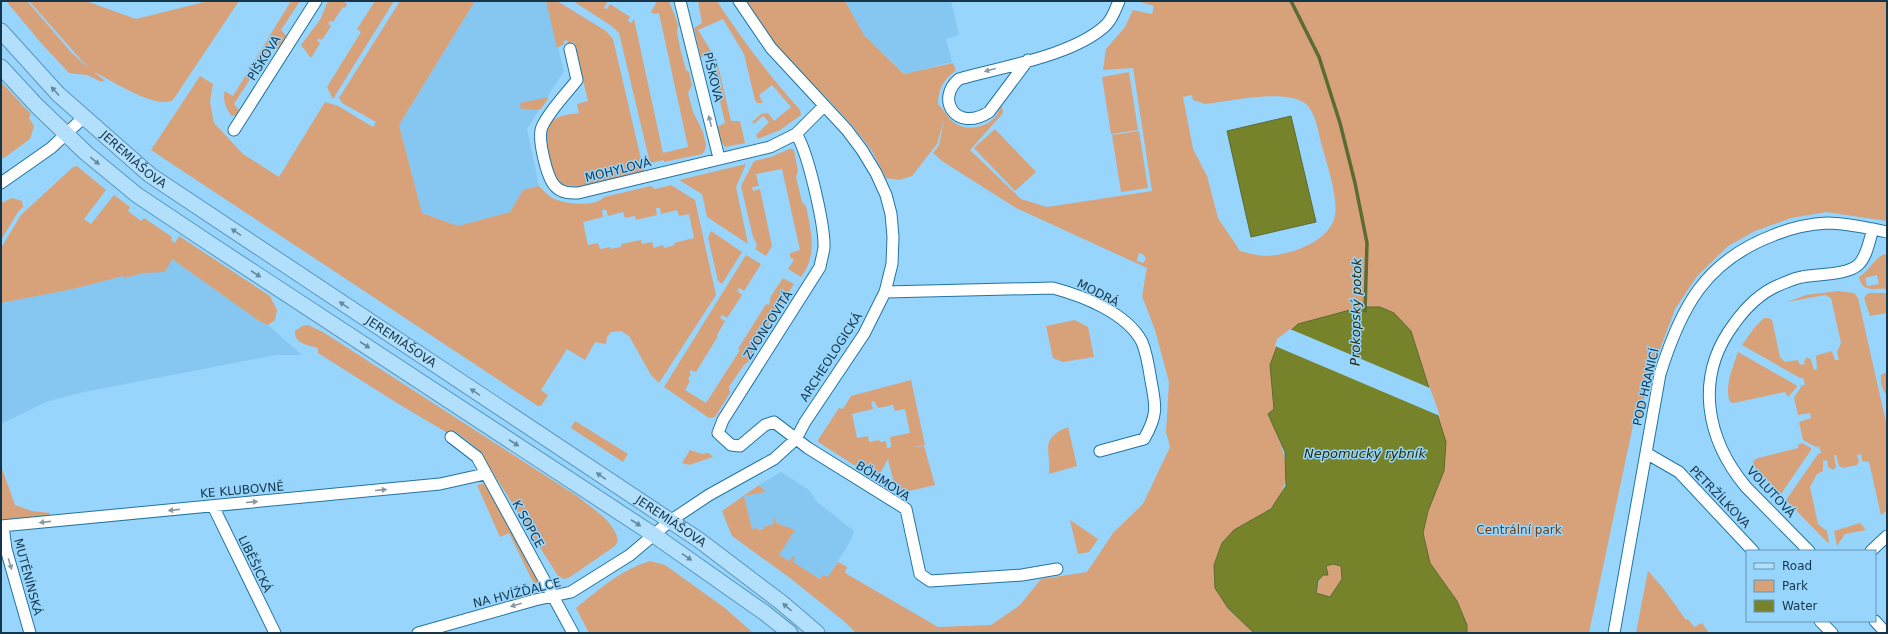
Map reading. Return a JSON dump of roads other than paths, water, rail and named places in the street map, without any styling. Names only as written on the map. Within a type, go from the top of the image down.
[{"type":"main road","name":"JEREMIÁŠOVA","points":[[1,31],[58,94],[83,118],[150,175],[707,546],[782,603],[817,633]]},
{"type":"main road","name":"JEREMIÁŠOVA","points":[[1,67],[66,135],[86,153],[138,194],[212,246],[654,536],[765,613],[790,633]]},
{"type":"street","name":"PÍŠKOVA","points":[[234,130],[316,1]]},
{"type":"street","name":"PÍŠKOVA","points":[[680,1],[719,158]]},
{"type":"street","name":"ARCHEOLOGICKÁ","points":[[654,536],[670,521],[709,495],[774,459],[796,438],[805,422],[864,334],[885,292],[892,264],[893,237],[891,214],[886,195],[876,173],[862,150],[847,130],[771,48],[739,1]]},
{"type":"street","points":[[1028,60],[989,112],[983,116],[968,120],[957,115],[952,110],[950,104],[950,91],[959,79],[1073,47],[1091,38],[1106,25],[1113,16],[1119,1]]},
{"type":"street","name":"MOHYLOVÁ","points":[[570,49],[577,80],[544,122],[540,135],[550,180],[559,190],[568,193],[578,193],[770,147],[796,134],[824,106]]},
{"type":"street","points":[[1,183],[66,135],[83,118]]},
{"type":"street","name":"ZVONCOVITÁ","points":[[796,134],[806,154],[822,229],[824,248],[820,266],[723,420],[718,433],[731,445],[740,446],[765,425],[774,422],[796,438]]},
{"type":"street","name":"POD HRANICÍ","points":[[1614,633],[1660,374],[1671,338],[1689,302],[1717,268],[1747,247],[1798,227],[1827,223],[1887,232]]},
{"type":"street","name":"VOLUTOVÁ","points":[[1808,550],[1746,487],[1737,476],[1720,448],[1712,421],[1709,394],[1711,376],[1717,352],[1722,340],[1750,305],[1769,291],[1800,277],[1842,272],[1857,266],[1863,260],[1873,229]]},
{"type":"street","name":"MODRÁ","points":[[885,292],[1054,288],[1078,294],[1107,310],[1134,329],[1142,343],[1148,362],[1156,408],[1152,426],[1144,438],[1100,450]]},
{"type":"street","name":"K SOPCE","points":[[451,437],[477,457],[573,633]]},
{"type":"street","name":"BÖHMOVA","points":[[796,438],[836,467],[906,509],[920,574],[930,581],[1022,575],[1057,569]]},
{"type":"street","name":"PETRŽÍLKOVA","points":[[1646,453],[1679,472],[1753,550]]},
{"type":"street","name":"KE KLUBOVNĚ","points":[[2,526],[440,484],[485,474]]},
{"type":"street","name":"LIBĚŠICKÁ","points":[[213,506],[275,633]]},
{"type":"street","name":"MUTĚNÍNSKÁ","points":[[2,526],[6,549],[30,633]]},
{"type":"street","name":"NA HVÍŽĎALCE","points":[[418,633],[571,592],[630,555],[654,536]]},
{"type":"street","points":[[1872,550],[1887,536]]},
{"type":"street","points":[[1821,622],[1832,633]]},
{"type":"street","points":[[1876,622],[1886,633]]},
{"type":"water","points":[[1291,116],[1316,222],[1251,237],[1227,131]]},
{"type":"water","name":"Nepomucký rybník","points":[[1361,307],[1380,307],[1394,313],[1411,331],[1446,442],[1444,471],[1428,511],[1423,533],[1430,563],[1457,601],[1467,625],[1467,633],[1254,633],[1228,608],[1215,588],[1214,565],[1222,543],[1234,530],[1271,509],[1286,486],[1285,452],[1268,414],[1274,409],[1270,365],[1279,341],[1298,324]],"holes":[[[1333,564],[1341,566],[1342,579],[1330,597],[1316,593],[1318,581],[1323,575],[1328,575],[1326,566]]]},
{"type":"waterway","name":"Prokopský potok","points":[[1291,1],[1319,57],[1340,123],[1355,183],[1367,243],[1365,311]]},
{"type":"park label","name":"Centrální park","points":[[1519,530]]}]
